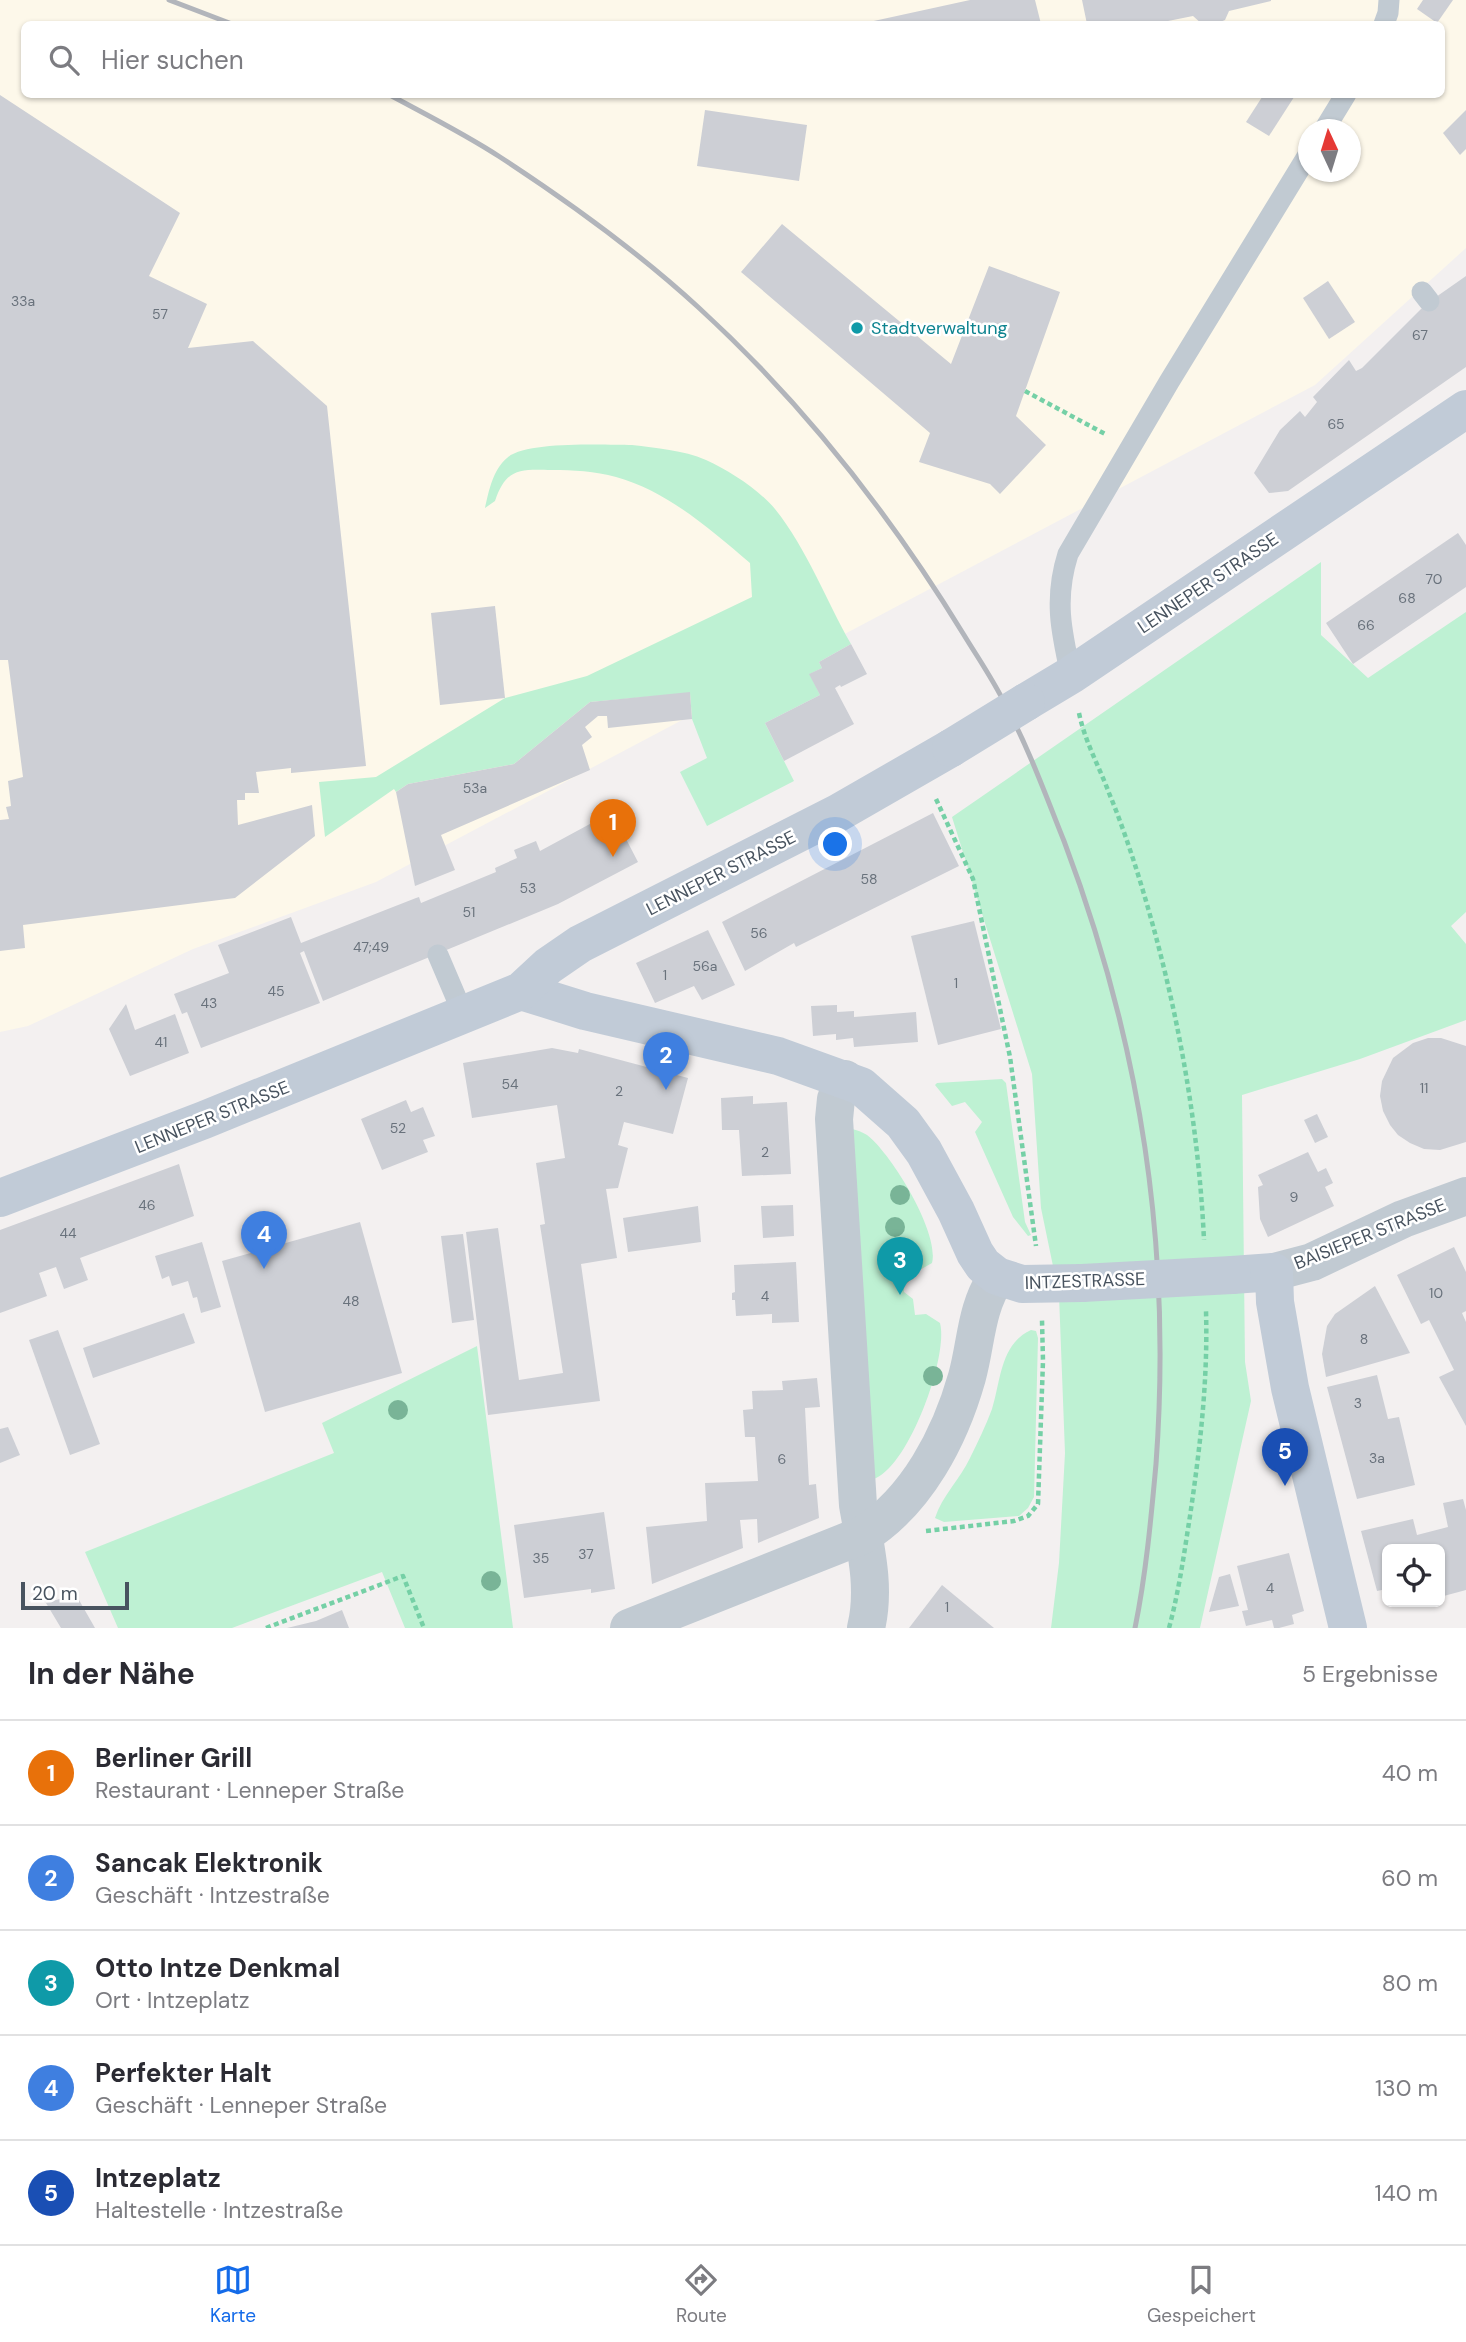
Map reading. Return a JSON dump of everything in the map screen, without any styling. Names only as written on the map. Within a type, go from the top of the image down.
[{"type":"main road","name":"LENNEPER STRASSE","points":[[0,1198],[117,1155],[521,991],[548,966],[580,944],[838,813],[1071,675],[1466,409]]},
{"type":"main road","points":[[521,991],[585,1011],[778,1056],[861,1086],[902,1123],[924,1152],[975,1253],[997,1276]]},
{"type":"main road","points":[[1273,1272],[1275,1302],[1290,1388],[1348,1628]]},
{"type":"main road","name":"INTZESTRASSE","points":[[997,1276],[1022,1284],[1273,1272]]},
{"type":"street","points":[[845,1079],[836,1099],[834,1119],[858,1505],[869,1564],[869,1615],[866,1628]]},
{"type":"street","name":"BAISIEPER STRASSE","points":[[1273,1272],[1312,1262],[1403,1219],[1466,1196]]},
{"type":"street","points":[[629,1628],[863,1535],[895,1511],[925,1472],[950,1423],[967,1376],[981,1308],[986,1293],[997,1276]]},
{"type":"lane","points":[[1385,21],[1390,0]]},
{"type":"lane","points":[[1331,119],[1344,98]]},
{"type":"lane","points":[[1071,675],[1059,604],[1061,575],[1068,554],[1298,171]]},
{"type":"lane","points":[[438,955],[464,1016]]},
{"type":"path","points":[[1025,391],[1106,435]]},
{"type":"path","points":[[1071,675],[1083,735],[1109,791],[1136,870],[1177,1022],[1197,1138],[1204,1241]]},
{"type":"path","points":[[946,818],[971,871],[979,906],[1010,1057],[1037,1254]]},
{"type":"path","points":[[1169,1628],[1178,1594],[1199,1460],[1207,1363],[1206,1309]]},
{"type":"path","points":[[915,1532],[1014,1521],[1028,1516],[1038,1504],[1042,1315]]},
{"type":"path","points":[[266,1628],[403,1576],[424,1628]]},
{"type":"shaded area","points":[[0,0],[1466,0],[1466,248],[1315,385],[376,882],[193,949],[28,1026],[0,1032]]},
{"type":"green space","points":[[632,445],[697,457],[734,475],[760,494],[775,509],[797,541],[851,644],[819,662],[822,668],[810,674],[820,695],[765,723],[794,781],[707,826],[680,772],[707,758],[692,719],[690,693],[590,702],[514,764],[408,784],[396,792],[394,789],[325,837],[319,782],[376,777],[505,698],[587,676],[752,597],[750,563],[687,512],[635,483],[600,473],[523,471],[509,476],[495,501],[485,508],[498,468],[516,453],[547,446]]},
{"type":"green space","points":[[1321,562],[1321,635],[1368,678],[1466,612],[1466,912],[1451,926],[1466,944],[1466,1020],[1360,1059],[1242,1095],[1245,1362],[1251,1401],[1200,1628],[1051,1628],[1059,1563],[1065,1453],[1059,1295],[1041,1208],[1032,1074],[952,817]]},
{"type":"green space","points":[[1002,1079],[1006,1083],[1025,1222],[1031,1235],[1028,1236],[1013,1217],[975,1132],[982,1122],[965,1102],[952,1106],[935,1085]]},
{"type":"green space","points":[[852,1129],[867,1135],[877,1144],[912,1194],[921,1214],[929,1233],[932,1263],[904,1279],[904,1292],[913,1299],[915,1315],[926,1314],[940,1323],[941,1339],[932,1386],[911,1436],[898,1458],[884,1473],[870,1480]]},
{"type":"green space","points":[[1031,1330],[1036,1331],[1038,1338],[1034,1497],[1028,1508],[1019,1516],[944,1522],[935,1518],[942,1502],[966,1466],[985,1427],[1007,1354],[1021,1336]]},
{"type":"green space","points":[[477,1346],[513,1628],[405,1628],[382,1572],[232,1628],[118,1628],[85,1552],[334,1453],[322,1423]]},
{"type":"building","points":[[970,0],[1035,0],[1040,21],[874,21]]},
{"type":"building","points":[[1082,0],[1271,0],[1229,11],[1222,21],[1199,21],[1193,16],[1168,21],[1086,21]]},
{"type":"building","points":[[1423,0],[1453,0],[1438,21],[1417,9]]},
{"type":"building","points":[[0,95],[180,213],[149,276],[207,304],[188,348],[253,341],[327,406],[366,766],[291,773],[291,768],[256,772],[259,793],[245,793],[245,800],[237,800],[238,825],[312,805],[315,836],[235,898],[23,925],[25,948],[0,951],[0,820],[9,819],[6,807],[11,806],[8,781],[23,777],[8,660],[0,660]]},
{"type":"building","points":[[1261,98],[1293,98],[1269,136],[1246,122]]},
{"type":"building","points":[[705,110],[807,125],[799,181],[697,166]]},
{"type":"building","points":[[1466,110],[1466,149],[1460,155],[1443,133]]},
{"type":"building","name":"Stadtverwaltung","points":[[782,224],[951,364],[989,266],[1060,292],[1016,416],[1046,445],[1000,494],[990,484],[919,462],[930,433],[741,272]]},
{"type":"building","points":[[1466,276],[1466,367],[1288,491],[1269,493],[1254,473],[1280,430],[1300,411],[1305,417],[1317,402],[1313,397],[1349,360],[1356,371],[1362,368],[1426,304]]},
{"type":"building","points":[[1328,281],[1355,322],[1329,339],[1303,298]]},
{"type":"building","points":[[1458,533],[1466,545],[1466,587],[1353,664],[1326,623]]},
{"type":"building","points":[[495,606],[505,698],[440,705],[431,613]]},
{"type":"building","points":[[851,644],[867,674],[835,688],[854,724],[784,761],[765,723],[820,695],[809,674],[822,668],[819,662]]},
{"type":"building","points":[[690,692],[692,719],[608,728],[607,716],[598,716],[585,727],[592,737],[582,745],[590,770],[441,835],[455,870],[415,886],[396,792],[408,784],[514,764],[590,702]]},
{"type":"building","points":[[612,812],[638,862],[558,904],[323,1001],[304,951],[300,953],[320,1003],[201,1048],[187,1012],[182,1014],[174,994],[229,973],[218,945],[291,917],[301,943],[419,897],[421,903],[496,872],[495,868],[517,858],[514,850],[536,841],[540,851]]},
{"type":"building","points":[[933,813],[959,866],[796,947],[794,943],[745,971],[722,922]]},
{"type":"building","points":[[974,921],[1001,1029],[938,1045],[911,936]]},
{"type":"building","points":[[708,930],[735,985],[702,1000],[694,986],[655,1003],[636,963]]},
{"type":"building","points":[[126,1004],[135,1030],[175,1014],[189,1053],[130,1076],[109,1029]]},
{"type":"building","points":[[837,1005],[837,1012],[854,1011],[854,1017],[916,1012],[918,1042],[854,1047],[853,1038],[836,1040],[836,1034],[813,1036],[811,1006]]},
{"type":"building","points":[[1428,1038],[1441,1038],[1466,1046],[1466,1142],[1440,1150],[1424,1149],[1398,1135],[1383,1111],[1380,1096],[1382,1081],[1393,1058],[1413,1043]]},
{"type":"building","points":[[552,1048],[578,1053],[579,1049],[688,1078],[673,1134],[624,1122],[618,1145],[628,1148],[618,1188],[606,1189],[617,1258],[581,1264],[600,1401],[488,1415],[466,1232],[498,1228],[519,1380],[563,1373],[540,1225],[545,1224],[536,1163],[565,1158],[557,1105],[472,1118],[463,1063]]},
{"type":"building","points":[[753,1096],[753,1104],[787,1102],[791,1174],[742,1176],[739,1130],[722,1130],[721,1098]]},
{"type":"building","points":[[406,1100],[411,1112],[423,1107],[435,1136],[423,1140],[428,1152],[382,1170],[361,1119]]},
{"type":"building","points":[[1317,1114],[1328,1137],[1315,1143],[1304,1120]]},
{"type":"building","points":[[1308,1152],[1318,1172],[1326,1168],[1333,1183],[1325,1187],[1334,1206],[1268,1237],[1260,1219],[1258,1187],[1263,1185],[1258,1175]]},
{"type":"building","points":[[179,1164],[194,1216],[80,1258],[88,1280],[64,1289],[56,1267],[39,1273],[47,1296],[0,1313],[0,1230]]},
{"type":"building","points":[[793,1205],[794,1236],[763,1238],[761,1206]]},
{"type":"building","points":[[698,1206],[701,1242],[628,1252],[623,1218]]},
{"type":"building","points":[[360,1222],[402,1373],[265,1412],[222,1261]]},
{"type":"building","points":[[463,1234],[474,1320],[452,1323],[441,1236]]},
{"type":"building","points":[[202,1242],[221,1307],[201,1313],[197,1297],[193,1298],[188,1281],[172,1286],[169,1276],[162,1279],[155,1256]]},
{"type":"building","points":[[1454,1247],[1466,1272],[1466,1311],[1462,1313],[1466,1322],[1466,1426],[1439,1377],[1454,1370],[1429,1320],[1421,1324],[1397,1275]]},
{"type":"building","points":[[796,1262],[799,1322],[772,1323],[772,1314],[736,1316],[735,1300],[732,1300],[732,1293],[735,1292],[734,1265]]},
{"type":"building","points":[[1375,1286],[1410,1353],[1326,1377],[1322,1354],[1327,1326],[1335,1314]]},
{"type":"building","points":[[184,1313],[195,1343],[93,1378],[83,1348]]},
{"type":"building","points":[[58,1330],[100,1444],[70,1455],[29,1340]]},
{"type":"building","points":[[1377,1375],[1388,1419],[1399,1417],[1415,1485],[1357,1499],[1327,1387]]},
{"type":"building","points":[[817,1378],[820,1407],[805,1408],[809,1485],[816,1484],[819,1518],[758,1543],[757,1519],[740,1520],[743,1548],[652,1584],[646,1527],[707,1521],[705,1483],[758,1481],[755,1437],[745,1437],[743,1410],[753,1409],[752,1391],[783,1390],[782,1381]]},
{"type":"building","points":[[8,1427],[20,1455],[0,1463],[0,1429]]},
{"type":"building","points":[[1463,1499],[1466,1510],[1466,1590],[1445,1596],[1445,1544],[1382,1544],[1382,1590],[1377,1591],[1361,1531],[1413,1519],[1417,1535],[1448,1527],[1443,1503]]},
{"type":"building","points":[[604,1512],[615,1589],[591,1593],[591,1589],[524,1598],[514,1525]]},
{"type":"building","points":[[1289,1553],[1304,1611],[1292,1615],[1294,1624],[1279,1628],[1274,1628],[1272,1620],[1246,1626],[1242,1611],[1248,1610],[1237,1566]]},
{"type":"building","points":[[1230,1574],[1239,1606],[1209,1612],[1219,1577]]},
{"type":"building","points":[[942,1585],[994,1628],[909,1628]]},
{"type":"building","points":[[76,1594],[95,1628],[61,1628],[46,1603]]},
{"type":"building","points":[[342,1610],[349,1628],[287,1628],[316,1621]]},
{"type":"railway","points":[[169,0],[224,21]]},
{"type":"railway","points":[[396,98],[487,149],[577,209],[651,266],[737,344],[809,421],[875,503],[936,590],[1014,722],[1064,841],[1091,917],[1131,1070],[1145,1147],[1159,1303],[1160,1383],[1152,1505],[1135,1628]]},
{"type":"place","name":"Stadtverwaltung","points":[[857,328]]},
{"type":"place","name":"Berliner Grill","points":[[613,857]]},
{"type":"place","name":"Sancak Elektronik","points":[[666,1090]]},
{"type":"place","name":"Perfekter Halt","points":[[264,1269]]},
{"type":"place","name":"Otto Intze Denkmal","points":[[900,1295]]},
{"type":"place","name":"Intzeplatz","points":[[1285,1486]]}]
